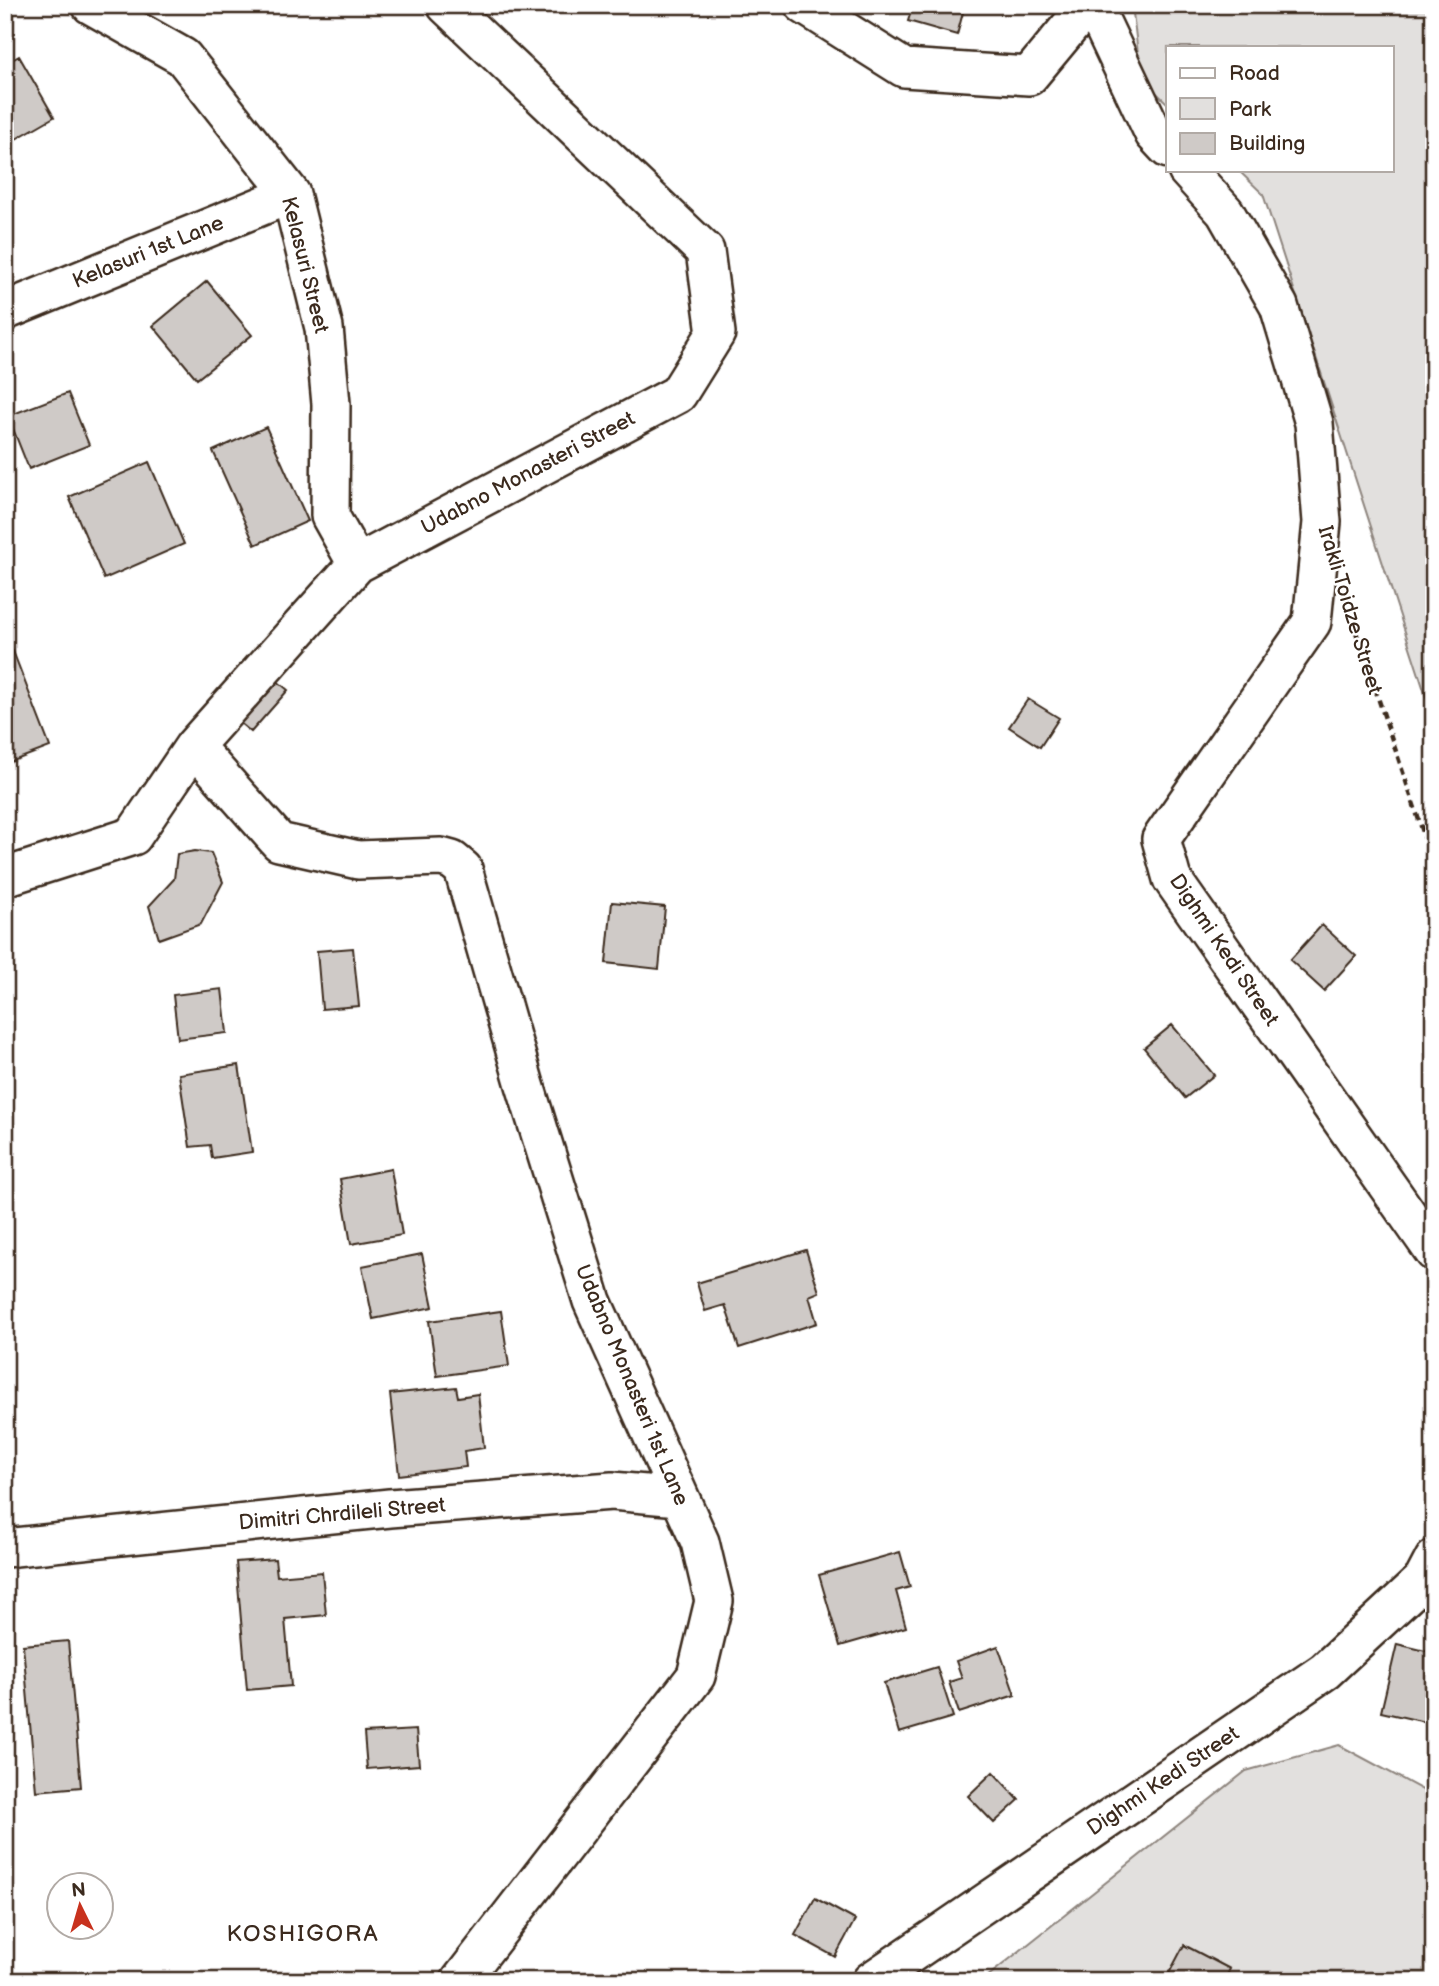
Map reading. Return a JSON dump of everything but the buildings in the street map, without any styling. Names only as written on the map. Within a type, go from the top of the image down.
[{"type":"street","name":"Kelasuri Street","points":[[92,5],[183,57],[291,194],[324,328],[331,404],[330,516],[357,564]]},
{"type":"street","name":"Udabno Monasteri Street","points":[[5,877],[133,836],[194,746],[357,564],[678,394],[716,333],[705,251],[446,5]]},
{"type":"street","points":[[804,5],[904,68],[1029,76],[1090,5],[1154,134],[1166,147]]},
{"type":"street","name":"Irakli Toidze Street","points":[[1189,172],[1225,212],[1279,306],[1314,423],[1322,522]]},
{"type":"street","name":"Kelasuri 1st Lane","points":[[5,311],[291,194]]},
{"type":"street","name":"Dighmi Kedi Street","points":[[1322,522],[1312,622],[1161,839],[1172,879],[1434,1252]]},
{"type":"street","name":"Udabno Monasteri 1st Lane","points":[[194,746],[279,842],[358,860],[441,857],[452,860],[463,869],[525,1084],[592,1301],[700,1542],[714,1601],[696,1676],[460,1981]]},
{"type":"street","name":"Dimitri Chrdileli Street","points":[[5,1548],[390,1508],[612,1491],[678,1497]]},
{"type":"street","name":"Dighmi Kedi Street","points":[[871,1981],[1325,1671],[1423,1580],[1434,1559]]},
{"type":"path","name":"Irakli Toidze Street","points":[[1349,609],[1434,865]]},
{"type":"green space","points":[[1132,5],[1434,5],[1434,721],[1263,194],[1240,172],[1394,172],[1394,46],[1166,46],[1166,102],[1141,78]]},
{"type":"green space","points":[[1339,1745],[1434,1796],[1434,1981],[982,1981],[1246,1771]]},
{"type":"district","name":"KOSHIGORA","points":[[303,1934]]}]
